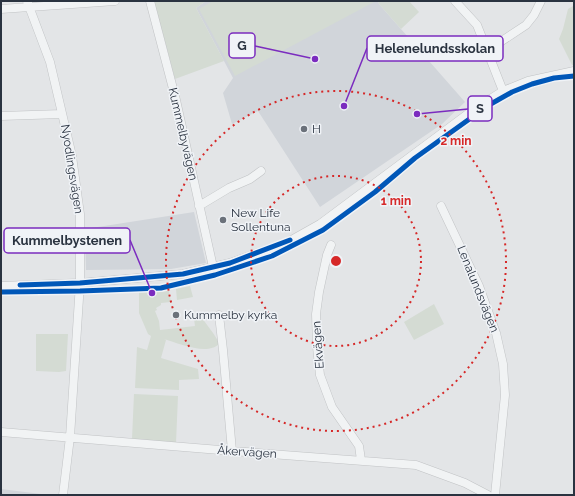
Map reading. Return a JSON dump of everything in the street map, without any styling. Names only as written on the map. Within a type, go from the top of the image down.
[{"type":"street","points":[[1,9],[29,4],[115,1]]},
{"type":"street","name":"Kummelbyvägen","points":[[150,1],[176,100],[213,268]]},
{"type":"street","points":[[455,1],[477,25],[503,91]]},
{"type":"street","points":[[488,50],[526,25],[534,15],[541,1]]},
{"type":"street","name":"Nyodlingsvägen","points":[[29,4],[50,62],[72,156],[80,214],[80,283],[70,438],[63,495]]},
{"type":"street","points":[[1,286],[80,283],[183,274],[230,263],[288,242],[320,224],[473,110],[503,91],[528,81],[574,72]]},
{"type":"street","points":[[1,116],[62,114]]},
{"type":"street","points":[[199,206],[229,188],[250,179],[261,171]]},
{"type":"street","name":"Lenalundsvägen","points":[[442,206],[479,286],[496,333],[503,364],[504,396],[495,495]]},
{"type":"street","name":"Ekvägen","points":[[331,245],[327,255],[316,314],[320,375],[332,407],[359,446],[361,460]]},
{"type":"street","points":[[219,315],[232,452]]},
{"type":"street","name":"Åkervägen","points":[[1,432],[232,452],[416,465],[465,483],[488,495]]},
{"type":"shaded area","points":[[154,1],[206,1],[196,8],[224,61],[175,79]]},
{"type":"shaded area","points":[[206,1],[378,1],[379,4],[465,102],[442,124],[320,207],[258,111],[232,124],[223,93],[233,78],[196,8]]},
{"type":"shaded area","points":[[213,1],[376,1],[235,76],[199,9]]},
{"type":"shaded area","points":[[378,1],[409,1],[419,12],[401,29]]},
{"type":"shaded area","points":[[574,1],[574,65],[572,65],[559,39],[568,9],[573,6]]},
{"type":"shaded area","points":[[194,212],[206,263],[171,269],[86,270],[85,229]]},
{"type":"shaded area","points":[[190,286],[193,297],[177,300],[176,289]]},
{"type":"shaded area","points":[[169,291],[171,302],[161,303],[155,311],[159,321],[160,330],[195,326],[194,319],[202,318],[219,344],[207,349],[200,349],[184,346],[164,339],[166,340],[161,358],[198,369],[199,379],[179,380],[179,390],[135,388],[137,347],[147,350],[151,336],[148,334],[139,313],[139,292]]},
{"type":"shaded area","points":[[434,304],[444,324],[414,340],[404,322]]},
{"type":"shaded area","points":[[36,334],[68,334],[66,371],[36,371]]},
{"type":"shaded area","points":[[134,394],[178,396],[176,443],[132,439]]},
{"type":"shaded area","points":[[1,489],[49,495],[1,495]]},
{"type":"railway","points":[[1,494],[5,495]]},
{"type":"cycle path","points":[[1,292],[161,288],[215,275],[272,256],[323,230],[375,192],[415,158],[489,105],[512,92],[532,84],[554,78],[574,76]]},
{"type":"cycle path","points":[[20,285],[80,283],[183,274],[230,263],[290,240]]},
{"type":"place","name":"G","points":[[315,59]]},
{"type":"place","name":"Helenelundsskolan","points":[[344,106]]},
{"type":"place","name":"S","points":[[417,114]]},
{"type":"place","name":"H","points":[[304,129]]},
{"type":"place","name":"New Life Sollentuna","points":[[223,220]]},
{"type":"place","name":"Kummelbystenen","points":[[152,293]]},
{"type":"place","name":"Kummelby kyrka","points":[[176,315]]}]
